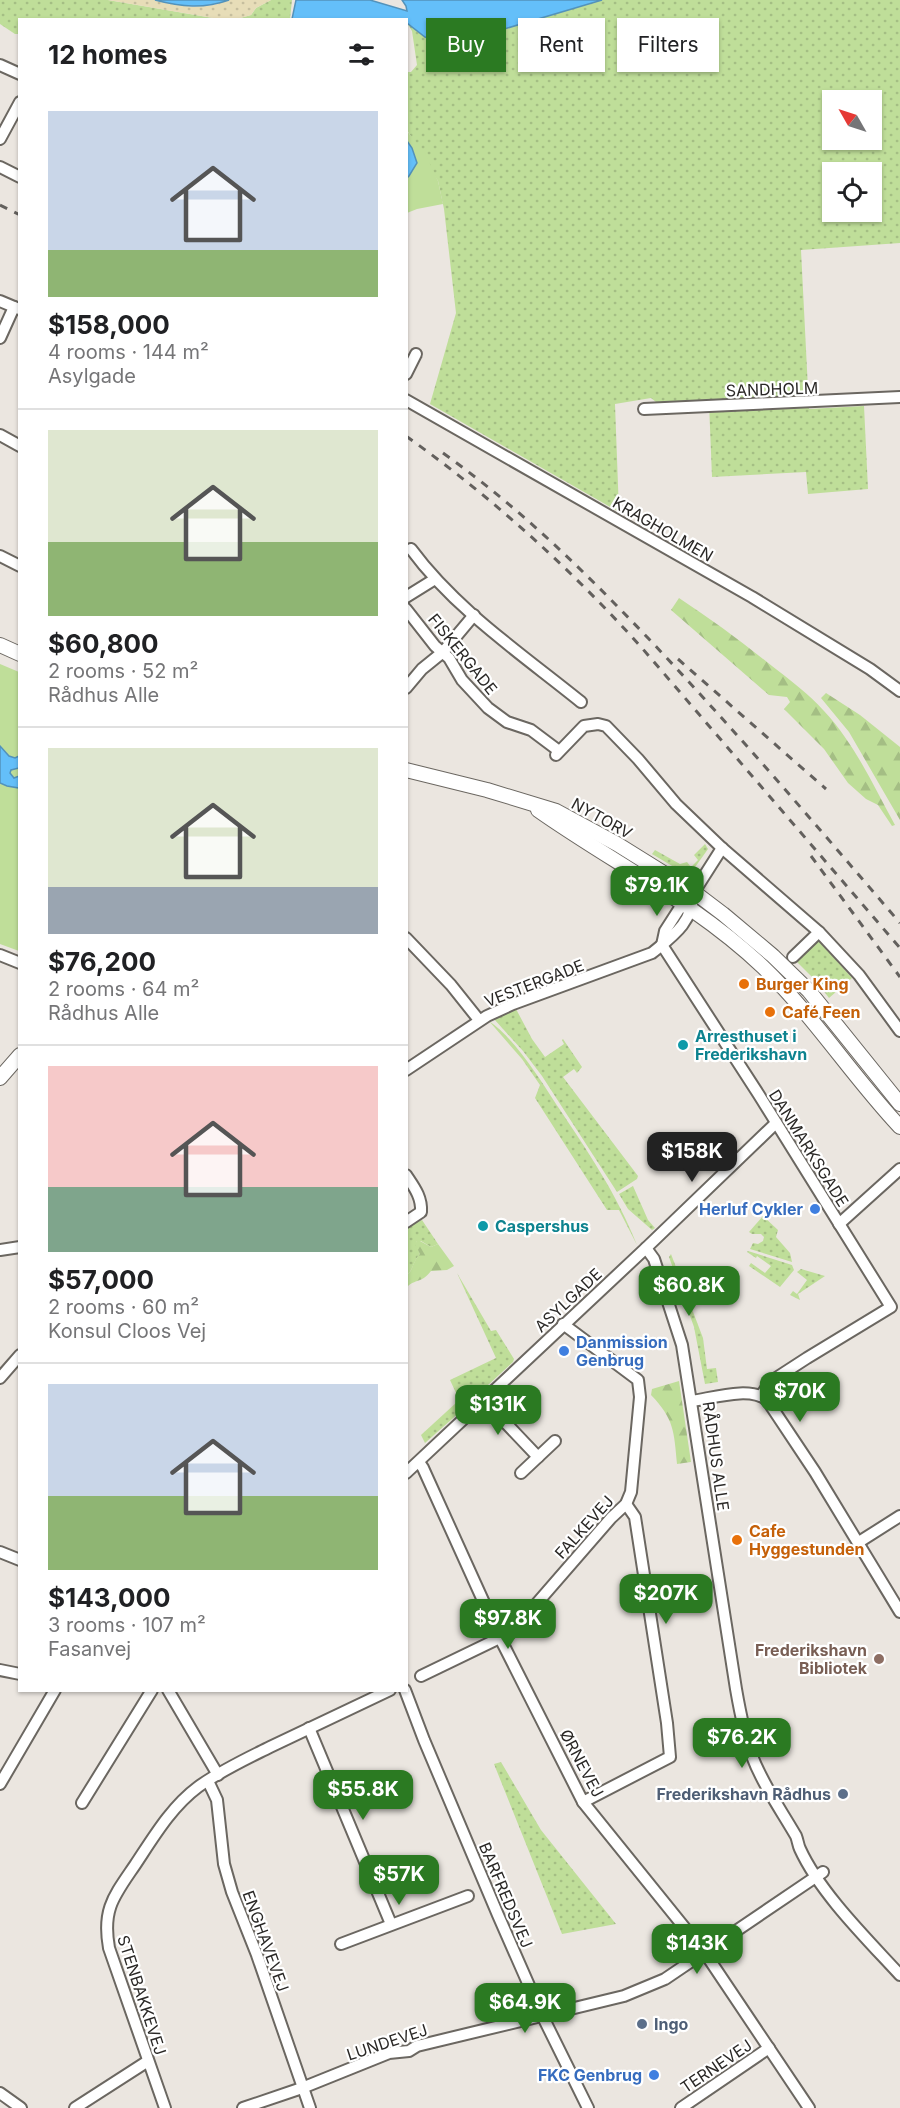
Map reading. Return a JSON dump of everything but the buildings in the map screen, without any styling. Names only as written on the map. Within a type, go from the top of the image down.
[{"type":"main road","points":[[0,645],[18,653]]},
{"type":"main road","points":[[408,770],[477,787],[526,802],[553,815]]},
{"type":"main road","name":"NYTORV","points":[[553,815],[617,844],[694,892],[723,914],[773,956],[809,991],[900,1104]]},
{"type":"main road","name":"NYTORV","points":[[553,815],[688,906],[747,953],[811,1018],[872,1096],[900,1127]]},
{"type":"main road","points":[[0,1078],[18,1057]]},
{"type":"street","points":[[0,65],[18,73]]},
{"type":"street","points":[[0,139],[18,106]]},
{"type":"street","points":[[0,167],[18,176]]},
{"type":"street","points":[[0,301],[17,308],[0,338]]},
{"type":"street","points":[[408,370],[416,354]]},
{"type":"street","name":"SANDHOLM","points":[[644,409],[900,397]]},
{"type":"street","name":"KRAGHOLMEN","points":[[408,401],[752,597],[870,669],[900,691]]},
{"type":"street","points":[[0,435],[18,445]]},
{"type":"street","name":"FISKERGADE","points":[[411,549],[435,579],[474,615],[581,702]]},
{"type":"street","points":[[0,556],[18,565]]},
{"type":"street","points":[[408,596],[435,579]]},
{"type":"street","name":"FISKERGADE","points":[[408,612],[435,646],[449,658],[462,680],[488,708],[507,722],[531,730],[557,753],[584,726],[597,724],[606,726],[676,804],[722,848]]},
{"type":"street","points":[[408,686],[422,669],[443,652],[474,615]]},
{"type":"street","points":[[662,945],[665,931],[688,906],[694,892],[722,848],[819,932],[859,975],[900,1031]]},
{"type":"street","points":[[793,957],[819,932]]},
{"type":"street","points":[[408,940],[451,985],[479,1020]]},
{"type":"street","name":"VESTERGADE","points":[[408,1069],[479,1020],[513,1004],[652,953],[662,945]]},
{"type":"street","name":"DANMARKSGADE","points":[[662,945],[891,1307],[771,1382],[761,1396]]},
{"type":"street","points":[[0,955],[18,962]]},
{"type":"street","name":"ASYLGADE","points":[[408,1471],[776,1123]]},
{"type":"street","points":[[839,1224],[900,1169]]},
{"type":"street","points":[[408,1178],[422,1205],[421,1212],[408,1221]]},
{"type":"street","name":"RÅDHUS ALLE","points":[[646,1248],[654,1259],[675,1317],[682,1345],[741,1721],[752,1756],[764,1782],[798,1840],[800,1848],[853,1925],[900,1975]]},
{"type":"street","points":[[0,1250],[18,1250]]},
{"type":"street","name":"FALKEVEJ","points":[[421,1676],[512,1632],[611,1518],[627,1504],[631,1492],[640,1397],[638,1380],[563,1324]]},
{"type":"street","points":[[0,1378],[18,1356]]},
{"type":"street","points":[[692,1401],[747,1393],[761,1396],[772,1407],[899,1609]]},
{"type":"street","points":[[483,1399],[538,1457]]},
{"type":"street","points":[[521,1473],[555,1441]]},
{"type":"street","name":"ØRNEVEJ","points":[[418,1462],[423,1468],[500,1638],[583,1802],[705,1953],[809,2108]]},
{"type":"street","points":[[583,1802],[670,1757],[667,1723],[634,1517],[627,1504]]},
{"type":"street","points":[[859,1542],[900,1516]]},
{"type":"street","points":[[0,1551],[18,1559]]},
{"type":"street","points":[[0,1670],[18,1674]]},
{"type":"street","points":[[0,1784],[54,1692]]},
{"type":"street","points":[[82,1803],[151,1692]]},
{"type":"street","name":"ENGHAVEVEJ","points":[[169,1692],[213,1778],[224,1864],[232,1892],[310,2108]]},
{"type":"street","name":"STENBAKKEVEJ","points":[[165,2108],[109,1948],[106,1923],[119,1889],[160,1828],[190,1794],[213,1778],[309,1728],[386,1692]]},
{"type":"street","name":"BARFREDSVEJ","points":[[406,1692],[488,1892],[542,2015],[588,2108]]},
{"type":"street","points":[[309,1728],[391,1924]]},
{"type":"street","name":"LUNDEVEJ","points":[[243,2108],[389,2054],[409,2051],[417,2046],[624,1996],[654,1985],[820,1874]]},
{"type":"street","points":[[341,1944],[468,1896]]},
{"type":"street","name":"TERNEVEJ","points":[[681,2108],[769,2048]]},
{"type":"street","points":[[75,2108],[148,2061]]},
{"type":"street","points":[[0,2093],[21,2108]]},
{"type":"green space","points":[[0,0],[108,0],[213,18],[18,18],[18,34],[0,24]]},
{"type":"green space","points":[[271,0],[292,0],[290,18],[240,18],[251,15],[256,8]]},
{"type":"green space","points":[[602,0],[900,0],[900,243],[801,250],[809,409],[864,406],[868,489],[808,494],[806,472],[712,477],[709,403],[661,406],[651,398],[615,404],[619,512],[430,404],[456,313],[444,209],[438,181],[408,132],[408,72],[411,72],[417,65],[412,31],[408,24],[425,37],[426,72],[506,72],[506,28],[518,25],[518,72],[605,72],[605,18],[541,18]]},
{"type":"green space","points":[[408,132],[425,153],[438,181],[443,204],[408,213]]},
{"type":"green space","points":[[679,598],[749,648],[818,705],[855,752],[895,825],[892,826],[878,805],[866,799],[848,783],[824,749],[784,709],[790,702],[787,697],[769,695],[671,610]]},
{"type":"green space","points":[[0,664],[18,672],[18,951],[0,944]]},
{"type":"green space","points":[[826,693],[860,715],[900,747],[900,820],[849,732],[821,698]]},
{"type":"green space","points":[[705,844],[708,849],[693,870],[684,873],[652,854],[655,850],[680,864],[687,862],[691,867],[698,860],[694,855]]},
{"type":"green space","points":[[818,940],[852,978],[829,998],[795,960]]},
{"type":"green space","points":[[516,1009],[532,1039],[545,1057],[564,1044],[563,1039],[582,1067],[577,1073],[574,1069],[563,1077],[638,1176],[617,1192],[542,1076],[494,1019]]},
{"type":"green space","points":[[489,1021],[508,1038],[526,1060],[579,1138],[611,1190],[637,1245],[619,1210],[607,1210],[535,1098],[540,1085],[522,1059]]},
{"type":"green space","points":[[633,1186],[648,1220],[655,1228],[652,1230],[628,1209],[619,1194]]},
{"type":"green space","points":[[763,1216],[778,1230],[776,1237],[790,1253],[792,1262],[750,1249],[753,1243],[758,1244],[763,1241],[764,1237],[761,1234],[749,1232]]},
{"type":"green space","points":[[422,1220],[438,1244],[431,1247],[417,1241],[420,1254],[408,1274],[408,1227]]},
{"type":"green space","points":[[420,1241],[431,1247],[438,1244],[454,1266],[447,1270],[431,1271],[408,1286],[408,1274],[420,1254],[415,1244]]},
{"type":"green space","points":[[748,1251],[792,1265],[794,1270],[780,1287],[749,1266],[751,1263],[765,1273],[771,1266]]},
{"type":"green space","points":[[671,1254],[703,1338],[707,1369],[716,1368],[718,1382],[705,1384],[694,1327],[669,1257]]},
{"type":"green space","points":[[801,1269],[825,1276],[798,1294],[800,1300],[790,1295],[793,1291],[797,1294],[807,1280],[797,1272]]},
{"type":"green space","points":[[457,1273],[491,1331],[496,1330],[514,1359],[463,1408],[450,1380],[496,1358]]},
{"type":"green space","points":[[679,1381],[691,1462],[677,1464],[672,1426],[651,1395],[652,1389]]},
{"type":"green space","points":[[457,1402],[461,1411],[425,1443],[421,1435]]},
{"type":"green space","points":[[501,1762],[541,1830],[616,1924],[562,1934],[494,1764]]},
{"type":"sand","points":[[108,0],[155,0],[192,7],[214,5],[229,0],[271,0],[256,8],[251,15],[240,18],[213,18]]},
{"type":"water","points":[[155,0],[229,0],[211,5],[192,6]]},
{"type":"water","points":[[296,0],[370,0],[407,11],[402,0],[602,0],[541,18],[518,18],[518,25],[506,28],[506,18],[426,18],[426,37],[408,24],[408,18],[292,18]]},
{"type":"water","points":[[408,142],[417,163],[408,177]]},
{"type":"water","points":[[0,746],[9,756],[18,756],[18,768],[11,770],[10,773],[14,778],[18,776],[18,788],[0,783]]},
{"type":"railway","points":[[0,205],[18,214]]},
{"type":"railway","points":[[408,438],[500,509],[615,619],[900,948]]},
{"type":"railway","points":[[443,453],[525,518],[623,613],[744,743],[900,923]]},
{"type":"railway","points":[[678,659],[826,789]]},
{"type":"railway","points":[[811,856],[900,977]]},
{"type":"place","name":"Burger King","points":[[744,984]]},
{"type":"place","name":"Café Feen","points":[[770,1012]]},
{"type":"place","name":"Arresthuset i Frederikshavn","points":[[683,1045]]},
{"type":"place","name":"Herluf Cykler","points":[[815,1209]]},
{"type":"place","name":"Caspershus","points":[[483,1226]]},
{"type":"place","name":"Danmission Genbrug","points":[[564,1351]]},
{"type":"place","name":"Cafe Hyggestunden","points":[[737,1540]]},
{"type":"place","name":"Frederikshavn Bibliotek","points":[[879,1659]]},
{"type":"place","name":"Frederikshavn Rådhus","points":[[843,1794]]},
{"type":"place","name":"Ingo","points":[[642,2024]]},
{"type":"place","name":"FKC Genbrug","points":[[654,2075]]}]
